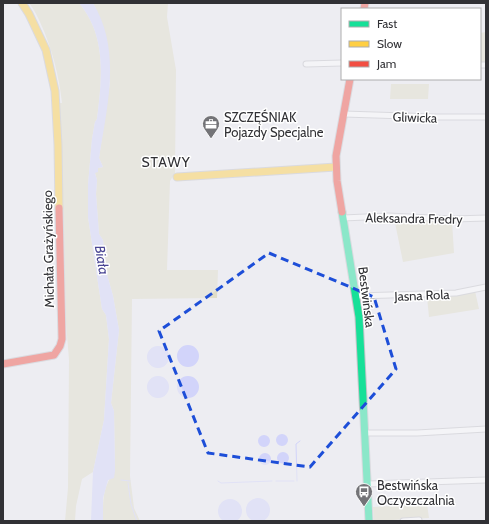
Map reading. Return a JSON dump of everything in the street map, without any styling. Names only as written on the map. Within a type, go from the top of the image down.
[{"type":"street","name":"Michała Grażyńskiego","points":[[3,364],[54,355],[60,346],[62,339],[56,91],[46,50],[41,37],[22,3]]},
{"type":"street","points":[[306,64],[341,63]]},
{"type":"street","name":"Bestwińska","points":[[350,80],[338,144],[336,167],[338,192],[359,318],[369,521]]},
{"type":"street","name":"Gliwicka","points":[[344,114],[486,117]]},
{"type":"street","points":[[177,177],[336,167]]},
{"type":"street","name":"Aleksandra Fredry","points":[[343,218],[388,216],[446,219],[486,218]]},
{"type":"street","name":"Jasna Rola","points":[[356,296],[456,293],[486,286]]},
{"type":"street","points":[[365,433],[417,433],[486,429]]},
{"type":"street","points":[[368,484],[486,480]]},
{"type":"street","points":[[403,521],[419,520]]},
{"type":"highlighted area","points":[[269,253],[374,297],[396,369],[310,467],[208,453],[159,331]]},
{"type":"shaded area","points":[[29,3],[79,3],[88,16],[94,29],[100,58],[101,73],[99,104],[92,139],[88,185],[88,217],[102,309],[106,315],[109,339],[104,420],[93,472],[82,479],[76,506],[75,521],[65,521],[68,488],[69,360],[66,322],[59,103],[62,103],[57,72],[51,52],[40,22]]},
{"type":"shaded area","points":[[93,3],[168,3],[167,17],[176,70],[175,173],[170,181],[167,270],[218,270],[217,298],[132,299],[130,476],[134,508],[140,521],[103,521],[103,501],[105,489],[115,471],[114,411],[111,403],[119,330],[113,296],[106,271],[103,240],[99,234],[96,194],[97,180],[95,173],[98,168],[103,167],[99,158],[110,82],[96,9]]},
{"type":"shaded area","points":[[486,32],[486,63],[481,63],[481,33]]},
{"type":"shaded area","points":[[391,84],[429,84],[428,99],[390,99]]},
{"type":"shaded area","points":[[394,218],[425,221],[452,221],[454,253],[403,262]]},
{"type":"shaded area","points":[[475,291],[479,309],[429,317],[427,297],[456,296]]},
{"type":"shaded area","points":[[427,504],[429,518],[374,521],[373,507]]},
{"type":"water","name":"Biała","points":[[79,3],[93,3],[102,21],[110,59],[110,79],[106,119],[99,158],[103,167],[98,168],[98,172],[95,173],[97,180],[96,194],[99,234],[103,240],[106,271],[113,296],[119,330],[111,403],[114,411],[115,471],[114,478],[108,480],[103,498],[103,521],[91,521],[93,472],[104,420],[109,339],[106,315],[102,309],[88,217],[88,185],[92,139],[95,122],[97,119],[101,73],[98,44],[94,29],[88,16]]},
{"type":"water","points":[[188,345],[196,348],[199,356],[196,364],[188,367],[180,364],[177,356],[180,348]]},
{"type":"water","points":[[158,346],[166,349],[169,357],[166,365],[158,368],[150,365],[147,357],[150,349]]},
{"type":"water","points":[[158,376],[166,379],[169,387],[166,395],[158,398],[150,395],[147,387],[150,379]]},
{"type":"water","points":[[188,376],[196,379],[199,387],[196,395],[188,398],[180,395],[177,387],[180,379]]},
{"type":"water","points":[[280,434],[284,434],[288,440],[284,446],[280,446],[276,442],[276,438]]},
{"type":"water","points":[[262,435],[266,435],[270,441],[266,447],[262,447],[258,443],[258,439]]},
{"type":"water","points":[[281,452],[285,452],[289,458],[285,464],[281,464],[277,460],[277,456]]},
{"type":"water","points":[[263,453],[267,453],[271,459],[267,465],[263,465],[259,461],[259,457]]},
{"type":"water","points":[[258,498],[266,502],[270,510],[266,518],[258,522],[250,518],[246,510],[250,502]]},
{"type":"water","points":[[230,499],[238,503],[242,511],[238,519],[230,523],[222,519],[218,511],[222,503]]},
{"type":"waterway","points":[[297,481],[296,444],[300,441]]},
{"type":"waterway","points":[[121,480],[130,481]]},
{"type":"waterway","points":[[218,481],[221,483],[272,481]]},
{"type":"waterway","points":[[276,481],[294,481]]},
{"type":"waterway","points":[[128,483],[131,504],[137,521]]},
{"type":"traffic: fast","points":[[342,212],[359,317],[369,521]]},
{"type":"traffic: slow","points":[[22,3],[29,14],[46,50],[55,91],[59,208]]},
{"type":"traffic: slow","points":[[177,177],[336,167]]},
{"type":"traffic: jam","points":[[364,8],[365,3]]},
{"type":"traffic: jam","points":[[342,212],[337,181],[336,156],[350,80]]},
{"type":"traffic: jam","points":[[3,364],[54,355],[60,346],[62,339],[59,208]]},
{"type":"place","name":"SZCZĘŚNIAK Pojazdy Specjalne","points":[[211,139]]},
{"type":"place","name":"Bestwińska Oczyszczalnia","points":[[364,507]]},
{"type":"district","name":"STAWY","points":[[166,162]]}]
